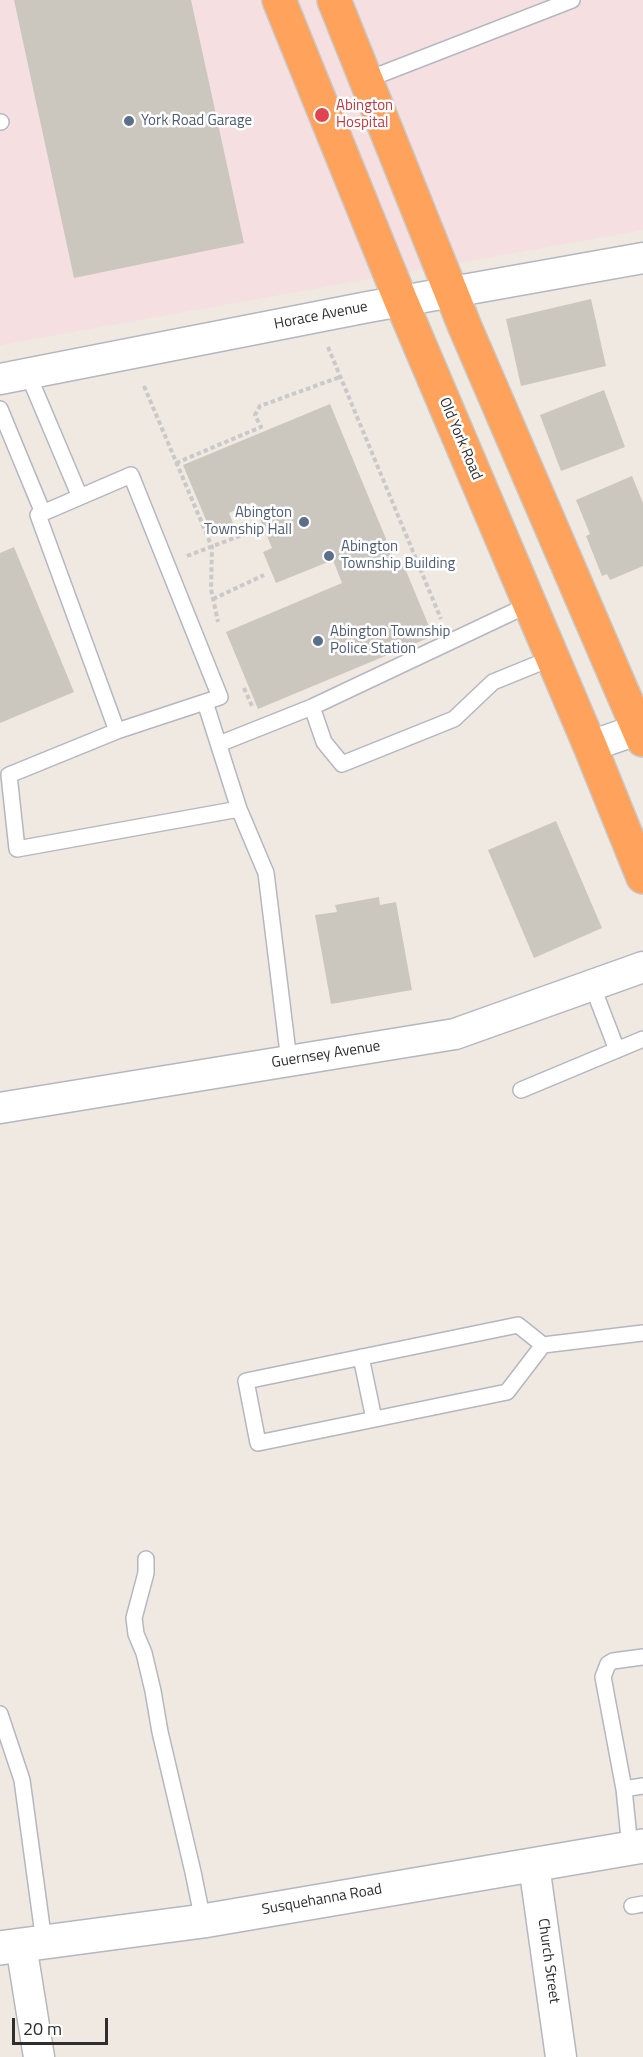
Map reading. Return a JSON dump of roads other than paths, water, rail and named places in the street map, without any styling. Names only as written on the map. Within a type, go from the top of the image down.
[{"type":"highway","name":"Old York Road","points":[[279,0],[401,301],[590,746],[643,877]]},
{"type":"highway","points":[[334,0],[451,293],[642,732]]},
{"type":"main road","name":"Susquehanna Road","points":[[22,1945],[202,1921],[637,1847]]},
{"type":"street","name":"Horace Avenue","points":[[14,377],[401,301],[643,258]]},
{"type":"street","points":[[590,746],[642,732]]},
{"type":"street","name":"Guernsey Avenue","points":[[0,1108],[455,1034],[643,967]]},
{"type":"street","name":"Church Street","points":[[534,1865],[561,2057]]},
{"type":"street","points":[[22,1945],[39,2057]]},
{"type":"lane","points":[[366,80],[572,0]]},
{"type":"lane","points":[[14,377],[80,497]]},
{"type":"lane","points":[[0,409],[43,513]]},
{"type":"lane","points":[[117,731],[38,515],[131,475],[220,697],[117,731],[9,775],[17,849],[239,809]]},
{"type":"lane","points":[[219,744],[312,707],[530,604]]},
{"type":"lane","points":[[312,707],[324,742],[342,764],[454,719],[493,682],[552,658]]},
{"type":"lane","points":[[205,702],[239,809],[266,873],[289,1061]]},
{"type":"lane","points":[[592,985],[617,1050]]},
{"type":"lane","points":[[521,1090],[643,1039]]},
{"type":"lane","points":[[543,1345],[507,1392],[258,1443],[246,1381],[518,1325],[543,1345],[643,1333]]},
{"type":"lane","points":[[361,1357],[374,1419]]},
{"type":"lane","points":[[146,1559],[146,1573],[134,1618],[136,1634],[144,1653],[153,1691],[202,1921]]},
{"type":"lane","points":[[637,1847],[611,1721],[604,1672],[613,1661],[643,1657]]},
{"type":"lane","points":[[0,1714],[22,1780],[22,1945]]},
{"type":"lane","points":[[624,1789],[643,1786]]},
{"type":"place","name":"Abington Hospital","points":[[322,115]]},
{"type":"place","name":"York Road Garage","points":[[129,121]]},
{"type":"place","name":"Abington Township Hall","points":[[304,522]]},
{"type":"place","name":"Abington Township Building","points":[[329,556]]},
{"type":"place","name":"Abington Township Police Station","points":[[318,641]]}]
